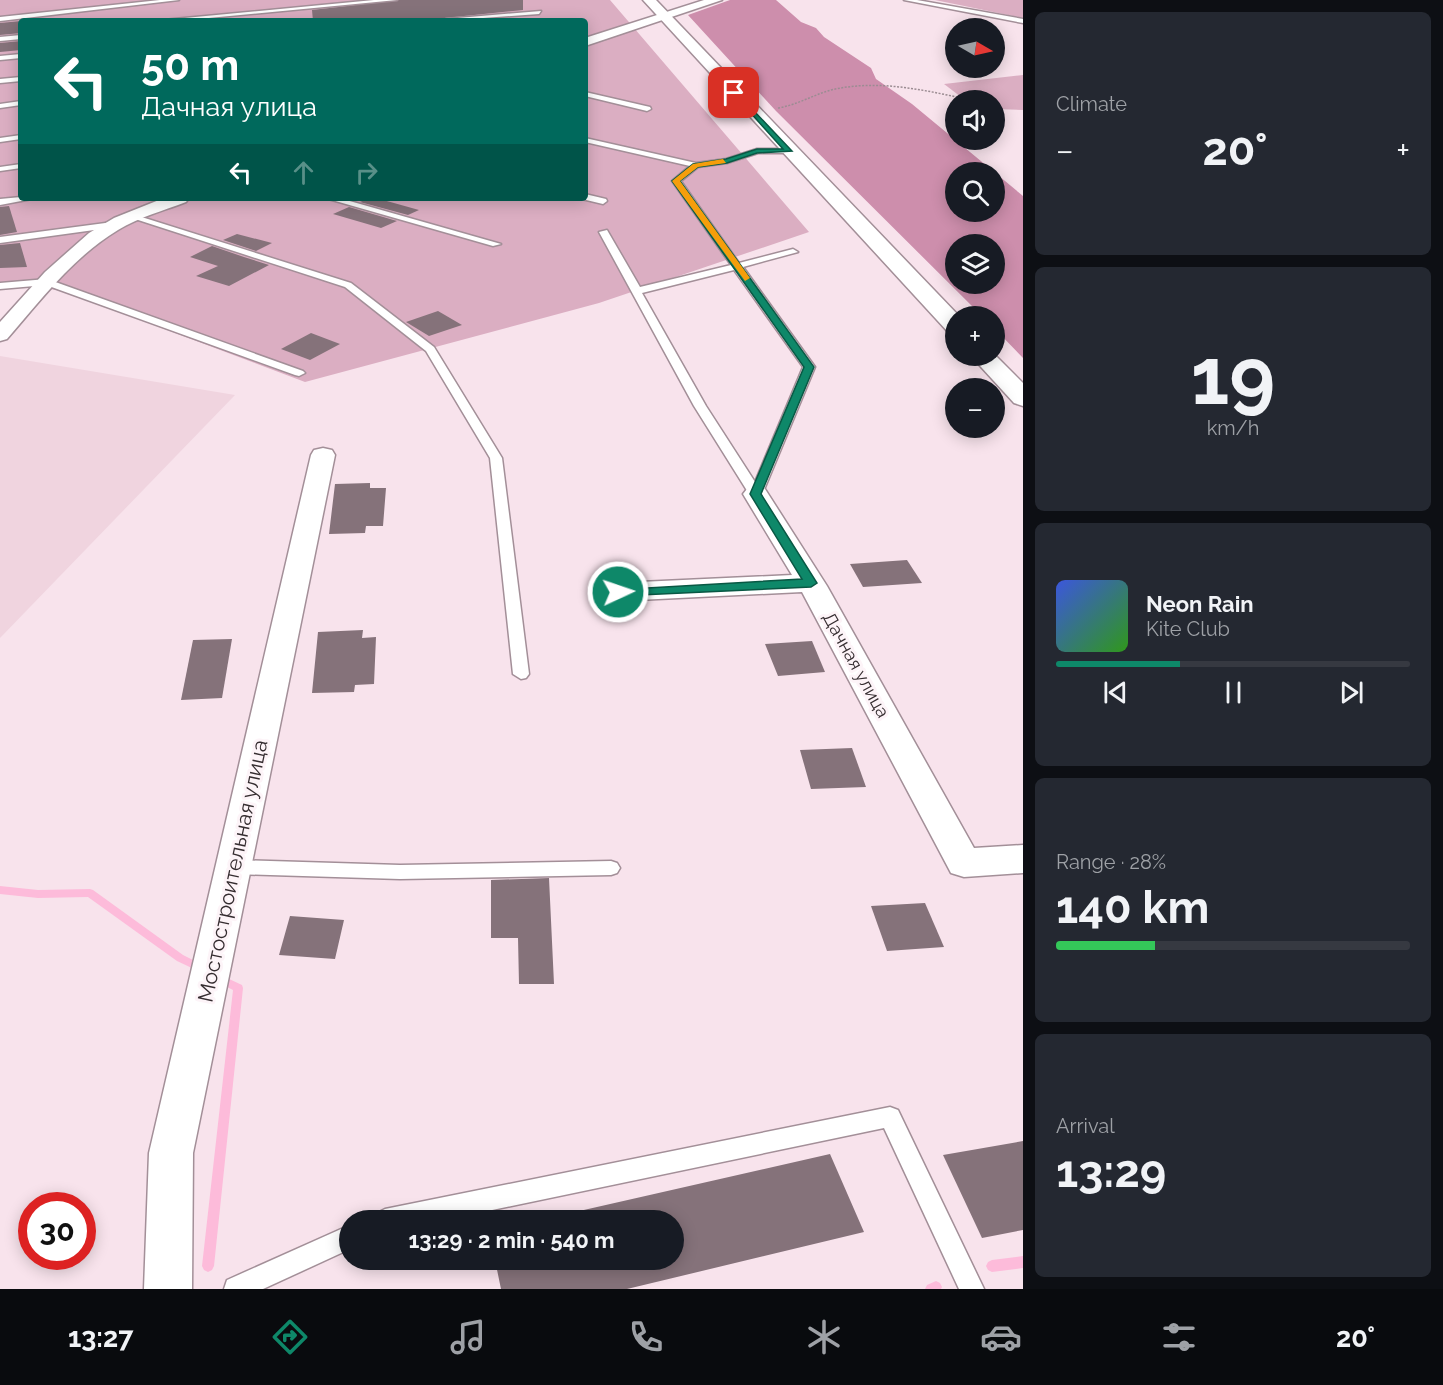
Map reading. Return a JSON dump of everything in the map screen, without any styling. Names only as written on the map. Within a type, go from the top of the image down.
[{"type":"main road","points":[[649,0],[750,111],[945,315]]},
{"type":"main road","points":[[993,366],[1023,398]]},
{"type":"street","points":[[588,41],[716,0]]},
{"type":"street","points":[[0,335],[74,252],[113,225],[172,201]]},
{"type":"street","name":"Мостостроительная улица","points":[[168,1289],[171,1153],[323,455]]},
{"type":"street","name":"Дачная улица","points":[[756,494],[811,583],[964,863],[1023,859]]},
{"type":"street","points":[[618,592],[811,583]]},
{"type":"lane","points":[[0,18],[176,0]]},
{"type":"lane","points":[[189,18],[394,0]]},
{"type":"lane","points":[[907,0],[1023,21]]},
{"type":"lane","points":[[240,7],[249,18]]},
{"type":"lane","points":[[469,18],[537,9],[543,18]]},
{"type":"lane","points":[[1002,16],[1013,12]]},
{"type":"lane","points":[[0,39],[18,37]]},
{"type":"lane","points":[[0,58],[18,56]]},
{"type":"lane","points":[[0,81],[18,79]]},
{"type":"lane","points":[[588,95],[647,109]]},
{"type":"lane","points":[[0,106],[18,103]]},
{"type":"lane","points":[[0,140],[18,137]]},
{"type":"lane","points":[[588,141],[696,165],[727,161],[757,151],[789,151]]},
{"type":"lane","points":[[696,165],[676,181],[809,367],[756,494]]},
{"type":"lane","points":[[0,169],[18,166]]},
{"type":"lane","points":[[588,198],[603,201]]},
{"type":"lane","points":[[0,202],[18,200]]},
{"type":"lane","points":[[340,201],[496,244]]},
{"type":"lane","points":[[135,216],[348,285],[430,349],[496,458],[521,674]]},
{"type":"lane","points":[[0,240],[113,225]]},
{"type":"lane","name":"Дачная улица","points":[[604,232],[700,406],[756,494]]},
{"type":"lane","points":[[637,291],[793,252]]},
{"type":"lane","points":[[0,286],[47,282],[299,373]]},
{"type":"lane","points":[[234,867],[400,872],[611,868]]},
{"type":"lane","points":[[438,1210],[890,1117],[972,1289]]},
{"type":"lane","points":[[236,1289],[339,1242]]},
{"type":"path","points":[[750,111],[794,107],[829,90],[863,85],[945,94]]},
{"type":"shaded area","points":[[0,0],[610,0],[809,232],[599,303],[305,382],[64,291],[29,286],[0,289]]},
{"type":"shaded area","points":[[730,0],[776,0],[801,22],[816,28],[824,37],[871,68],[876,79],[912,104],[945,131],[945,150],[968,150],[982,162],[945,162],[945,222],[1005,222],[1005,181],[1023,196],[1023,358],[1005,339],[1005,306],[972,306],[960,294],[1005,294],[1005,234],[945,234],[945,279],[776,111],[688,15]]},
{"type":"shaded area","points":[[935,0],[1023,0],[1023,18]]},
{"type":"shaded area","points":[[1023,75],[1023,110],[1005,109],[1005,90],[952,90],[944,84],[1005,78]]},
{"type":"shaded area","points":[[0,356],[235,395],[0,638]]},
{"type":"building","points":[[399,0],[523,0],[523,10],[445,18],[313,18],[312,10]]},
{"type":"building","points":[[18,21],[18,33],[0,35],[0,23]]},
{"type":"building","points":[[18,41],[18,50],[0,52],[0,43]]},
{"type":"building","points":[[387,201],[419,210],[408,215],[360,202]]},
{"type":"building","points":[[9,206],[17,232],[0,235],[0,207]]},
{"type":"building","points":[[349,207],[397,221],[381,228],[333,214]]},
{"type":"building","points":[[237,234],[272,243],[256,251],[223,240]]},
{"type":"building","points":[[20,243],[27,267],[0,268],[0,245]]},
{"type":"building","points":[[212,246],[269,265],[229,286],[196,276],[218,266],[190,257]]},
{"type":"building","points":[[438,311],[462,325],[429,336],[406,322]]},
{"type":"building","points":[[311,333],[340,344],[310,360],[281,349]]},
{"type":"building","points":[[370,483],[370,488],[386,488],[383,526],[366,526],[365,533],[329,534],[335,484]]},
{"type":"building","points":[[907,560],[922,583],[863,587],[850,564]]},
{"type":"building","points":[[363,630],[362,638],[376,637],[374,684],[355,685],[354,692],[312,693],[318,632]]},
{"type":"building","points":[[232,639],[222,698],[181,700],[193,640]]},
{"type":"building","points":[[812,641],[825,672],[778,676],[765,644]]},
{"type":"building","points":[[852,748],[866,787],[811,789],[800,750]]},
{"type":"building","points":[[549,878],[554,984],[519,984],[518,938],[491,938],[491,880]]},
{"type":"building","points":[[925,903],[944,947],[887,951],[871,906]]},
{"type":"building","points":[[290,916],[344,920],[335,959],[279,955]]},
{"type":"building","points":[[1023,1141],[1023,1230],[982,1238],[943,1155]]},
{"type":"building","points":[[830,1154],[864,1232],[627,1289],[501,1289],[497,1270],[684,1270],[684,1210],[584,1210]]},
{"type":"waterway","points":[[0,890],[38,894],[90,893],[180,958],[194,965]]},
{"type":"waterway","points":[[208,1266],[238,988],[227,982]]},
{"type":"waterway","points":[[992,1266],[1023,1262]]},
{"type":"waterway","points":[[931,1289],[936,1287]]},
{"type":"slow traffic","points":[[723,161],[696,165],[676,181],[745,278]]},
{"type":"route","points":[[618,592],[811,583],[756,494],[809,367],[676,181],[696,165],[727,161],[757,151],[789,151],[734,93]]}]
